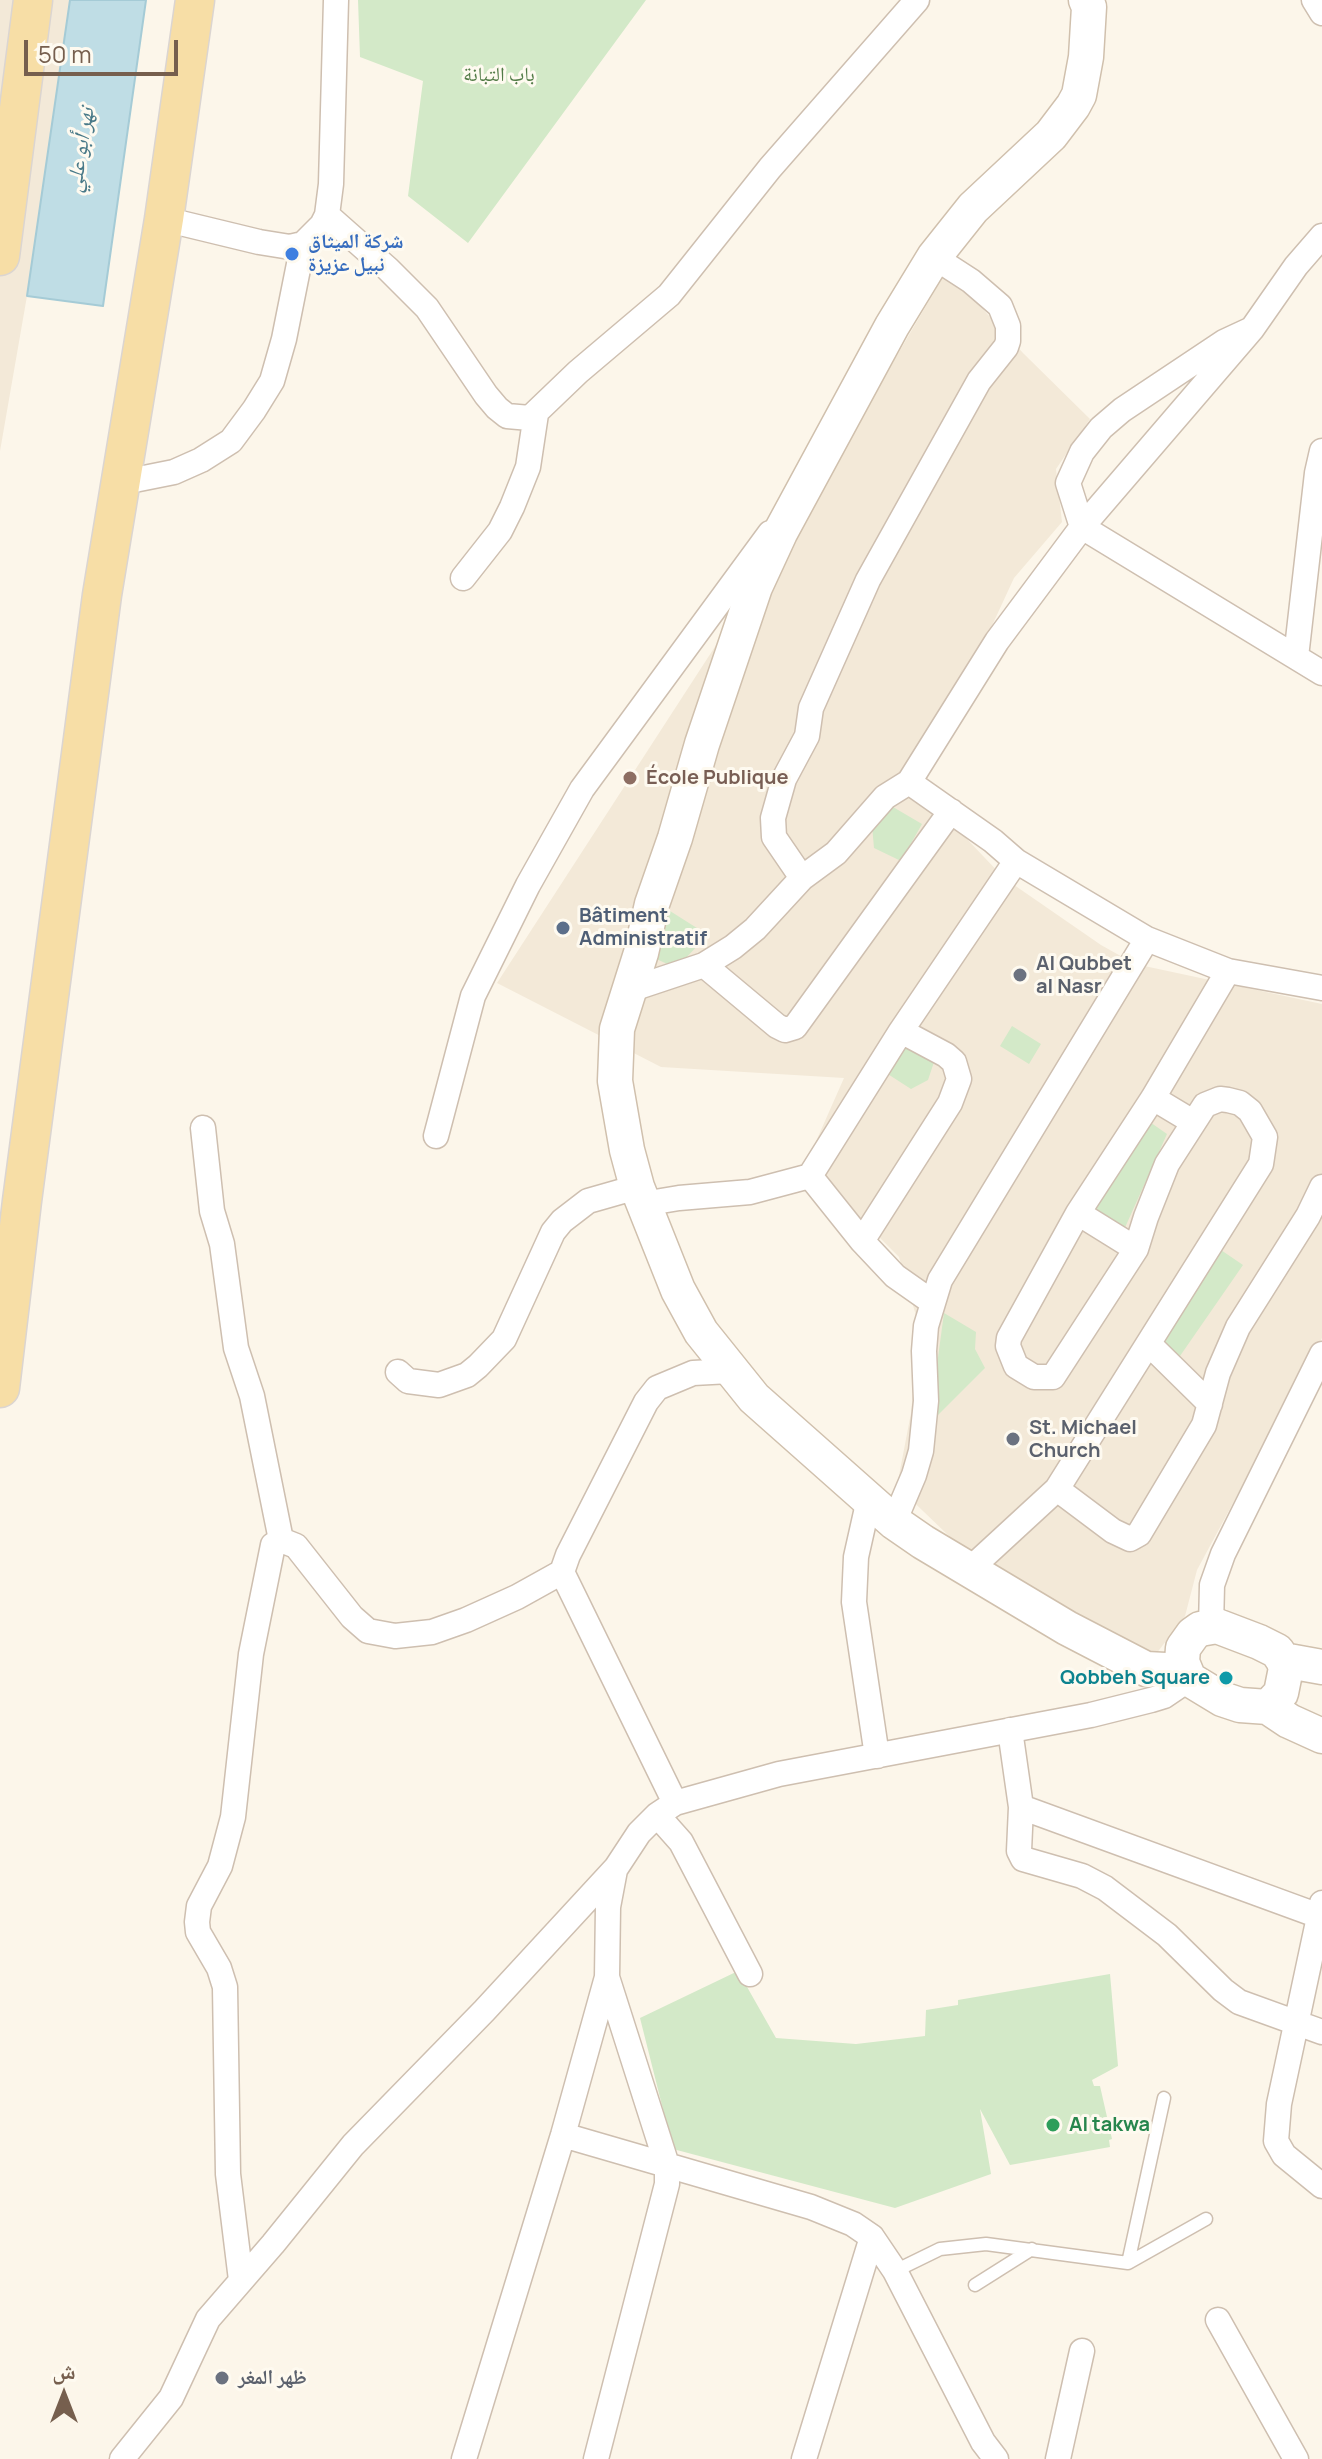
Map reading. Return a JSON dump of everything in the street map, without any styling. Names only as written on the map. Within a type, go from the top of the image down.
[{"type":"main road","points":[[0,256],[33,0]]},
{"type":"main road","points":[[0,1199],[81,592],[173,0]]},
{"type":"main road","points":[[0,1388],[24,1185],[119,483],[164,219],[195,0]]},
{"type":"main road","points":[[1086,0],[1089,7],[1086,57],[1079,95],[1073,106],[1051,135],[973,208],[934,257],[892,326],[780,533],[755,587],[702,744],[617,1029],[615,1081],[627,1150],[640,1195],[678,1290],[701,1332],[754,1398],[894,1522],[969,1570],[1067,1628],[1146,1669],[1187,1675],[1222,1699],[1240,1705],[1268,1707],[1322,1736]]},
{"type":"main road","points":[[1187,1675],[1182,1656],[1188,1640],[1200,1629],[1227,1629],[1277,1651],[1283,1660],[1286,1668],[1281,1693],[1268,1707]]},
{"type":"main road","points":[[1283,1660],[1322,1667]]},
{"type":"street","points":[[164,219],[290,247],[303,244],[322,225],[327,215],[331,184],[336,0]]},
{"type":"street","points":[[327,215],[427,308],[497,408],[507,416],[530,418],[578,372],[669,295],[770,168],[917,0]]},
{"type":"street","points":[[1314,0],[1322,13]]},
{"type":"street","points":[[629,990],[704,965],[733,947],[755,929],[802,878],[836,853],[885,797],[909,782],[997,641],[1082,527],[1252,329],[1296,266],[1322,236]]},
{"type":"street","points":[[119,483],[174,472],[231,441],[272,381],[284,339],[303,244]]},
{"type":"street","points":[[802,878],[774,837],[773,818],[784,779],[807,736],[811,708],[868,580],[979,381],[1008,341],[1008,326],[1000,306],[971,281],[934,257]]},
{"type":"street","points":[[1252,329],[1224,342],[1122,410],[1101,428],[1082,452],[1068,483],[1082,527],[1322,673]]},
{"type":"street","points":[[463,578],[500,531],[512,507],[528,467],[536,414]]},
{"type":"street","points":[[1296,657],[1322,451]]},
{"type":"street","points":[[436,1136],[473,996],[528,885],[582,789],[750,557],[802,494]]},
{"type":"street","points":[[909,782],[1016,861],[1147,939],[1228,971],[1322,988]]},
{"type":"street","points":[[704,965],[777,1026],[785,1030],[795,1027],[951,811]]},
{"type":"street","points":[[398,1372],[408,1381],[439,1385],[467,1375],[478,1366],[504,1339],[553,1232],[588,1201],[640,1195],[679,1198],[750,1192],[810,1176],[901,1031],[1016,861]]},
{"type":"street","points":[[894,1522],[921,1451],[926,1401],[924,1351],[932,1302],[950,1259],[1147,939]]},
{"type":"street","points":[[969,1570],[1057,1489],[1261,1164],[1265,1137],[1250,1111],[1240,1103],[1220,1099],[1205,1105],[1167,1164],[1136,1249],[1053,1377],[1043,1379],[1024,1373],[1016,1366],[1009,1338],[1078,1213],[1153,1098],[1228,971]]},
{"type":"street","points":[[862,1241],[950,1103],[959,1079],[954,1062],[946,1055],[901,1031]]},
{"type":"street","points":[[1153,1098],[1193,1122]]},
{"type":"street","points":[[203,1128],[212,1211],[222,1244],[236,1348],[252,1396],[281,1540]]},
{"type":"street","points":[[810,1176],[862,1241],[895,1276],[932,1302]]},
{"type":"street","points":[[1057,1489],[1113,1531],[1130,1539],[1139,1534],[1204,1425],[1218,1373],[1238,1327],[1308,1216],[1322,1187]]},
{"type":"street","points":[[1078,1213],[1136,1249]]},
{"type":"street","points":[[1149,1344],[1210,1404]]},
{"type":"street","points":[[1211,1627],[1212,1585],[1223,1554],[1322,1354]]},
{"type":"street","points":[[241,2280],[228,2174],[225,1987],[219,1968],[198,1932],[197,1922],[199,1906],[220,1866],[233,1817],[251,1654],[273,1545],[281,1540],[288,1541],[304,1553],[334,1596],[368,1631],[395,1636],[432,1632],[466,1620],[562,1572],[646,1402],[657,1388],[693,1373],[730,1371]]},
{"type":"street","points":[[869,1499],[856,1557],[854,1602],[877,1756]]},
{"type":"street","points":[[562,1572],[681,1842],[750,1974]]},
{"type":"street","points":[[122,2459],[171,2398],[208,2319],[353,2145],[473,2022],[616,1868],[639,1833],[666,1809],[779,1774],[1151,1700],[1164,1696],[1187,1675]]},
{"type":"street","points":[[1010,1730],[1021,1807],[1019,1851],[1023,1859],[1082,1876],[1105,1888],[1167,1935],[1239,2002],[1322,2032]]},
{"type":"street","points":[[1021,1807],[1321,1912],[1279,2104],[1276,2141],[1284,2155],[1322,2186]]},
{"type":"street","points":[[464,2459],[563,2135],[607,1977],[608,1907],[616,1868]]},
{"type":"street","points":[[596,2459],[667,2184],[667,2165],[607,1977]]},
{"type":"street","points":[[563,2135],[811,2207],[853,2224],[872,2237],[895,2271],[989,2453]]},
{"type":"street","points":[[804,2459],[872,2237]]},
{"type":"street","points":[[1218,2320],[1296,2459]]},
{"type":"street","points":[[1058,2459],[1082,2351]]},
{"type":"lane","points":[[1128,2263],[1164,2098]]},
{"type":"lane","points":[[895,2271],[940,2249],[986,2244],[1128,2263],[1206,2219]]},
{"type":"lane","points":[[975,2285],[1032,2249]]},
{"type":"shaded area","points":[[0,0],[70,0],[27,296],[0,451]]},
{"type":"shaded area","points":[[947,270],[1023,353],[1090,419],[1056,469],[1062,522],[1014,578],[916,790],[1004,878],[1101,945],[1135,964],[1322,1004],[1322,1338],[1197,1570],[1185,1616],[1153,1658],[966,1564],[949,1536],[897,1486],[911,1413],[919,1326],[899,1257],[806,1164],[844,1078],[661,1067],[497,983],[834,463]]},
{"type":"green space","name":"باب التبانة","points":[[358,0],[646,0],[468,243],[408,196],[423,81],[360,57]]},
{"type":"green space","points":[[893,807],[922,824],[901,861],[874,848],[872,825]]},
{"type":"green space","points":[[670,911],[708,935],[676,968],[652,957]]},
{"type":"green space","points":[[1012,1026],[1041,1044],[1029,1064],[1000,1046]]},
{"type":"green space","points":[[902,1036],[936,1056],[928,1080],[911,1089],[880,1069]]},
{"type":"green space","points":[[1144,1118],[1167,1134],[1123,1232],[1085,1209]]},
{"type":"green space","points":[[1218,1248],[1243,1265],[1180,1356],[1158,1342]]},
{"type":"green space","points":[[944,1313],[976,1332],[975,1349],[985,1368],[929,1424]]},
{"type":"green space","points":[[738,1971],[776,2038],[856,2044],[925,2036],[926,2010],[958,2005],[958,2000],[1110,1974],[1118,2066],[1092,2080],[1094,2086],[1100,2086],[1112,2139],[1109,2140],[1110,2147],[1010,2165],[980,2109],[991,2174],[895,2208],[673,2149],[640,2018]]},
{"type":"water","name":"نهر أبو علي","points":[[70,0],[146,0],[103,306],[27,296]]},
{"type":"place","name":"شركة الميثاق نبيل عزيزة","points":[[292,254]]},
{"type":"place","name":"École Publique","points":[[630,778]]},
{"type":"place","name":"Bâtiment Administratif","points":[[563,928]]},
{"type":"place","name":"Al Qubbet al Nasr","points":[[1020,975]]},
{"type":"place","name":"St. Michael Church","points":[[1013,1439]]},
{"type":"place","name":"Qobbeh Square","points":[[1226,1678]]},
{"type":"place","name":"Al takwa","points":[[1053,2125]]},
{"type":"place","name":"ظهر المغر","points":[[222,2378]]}]
